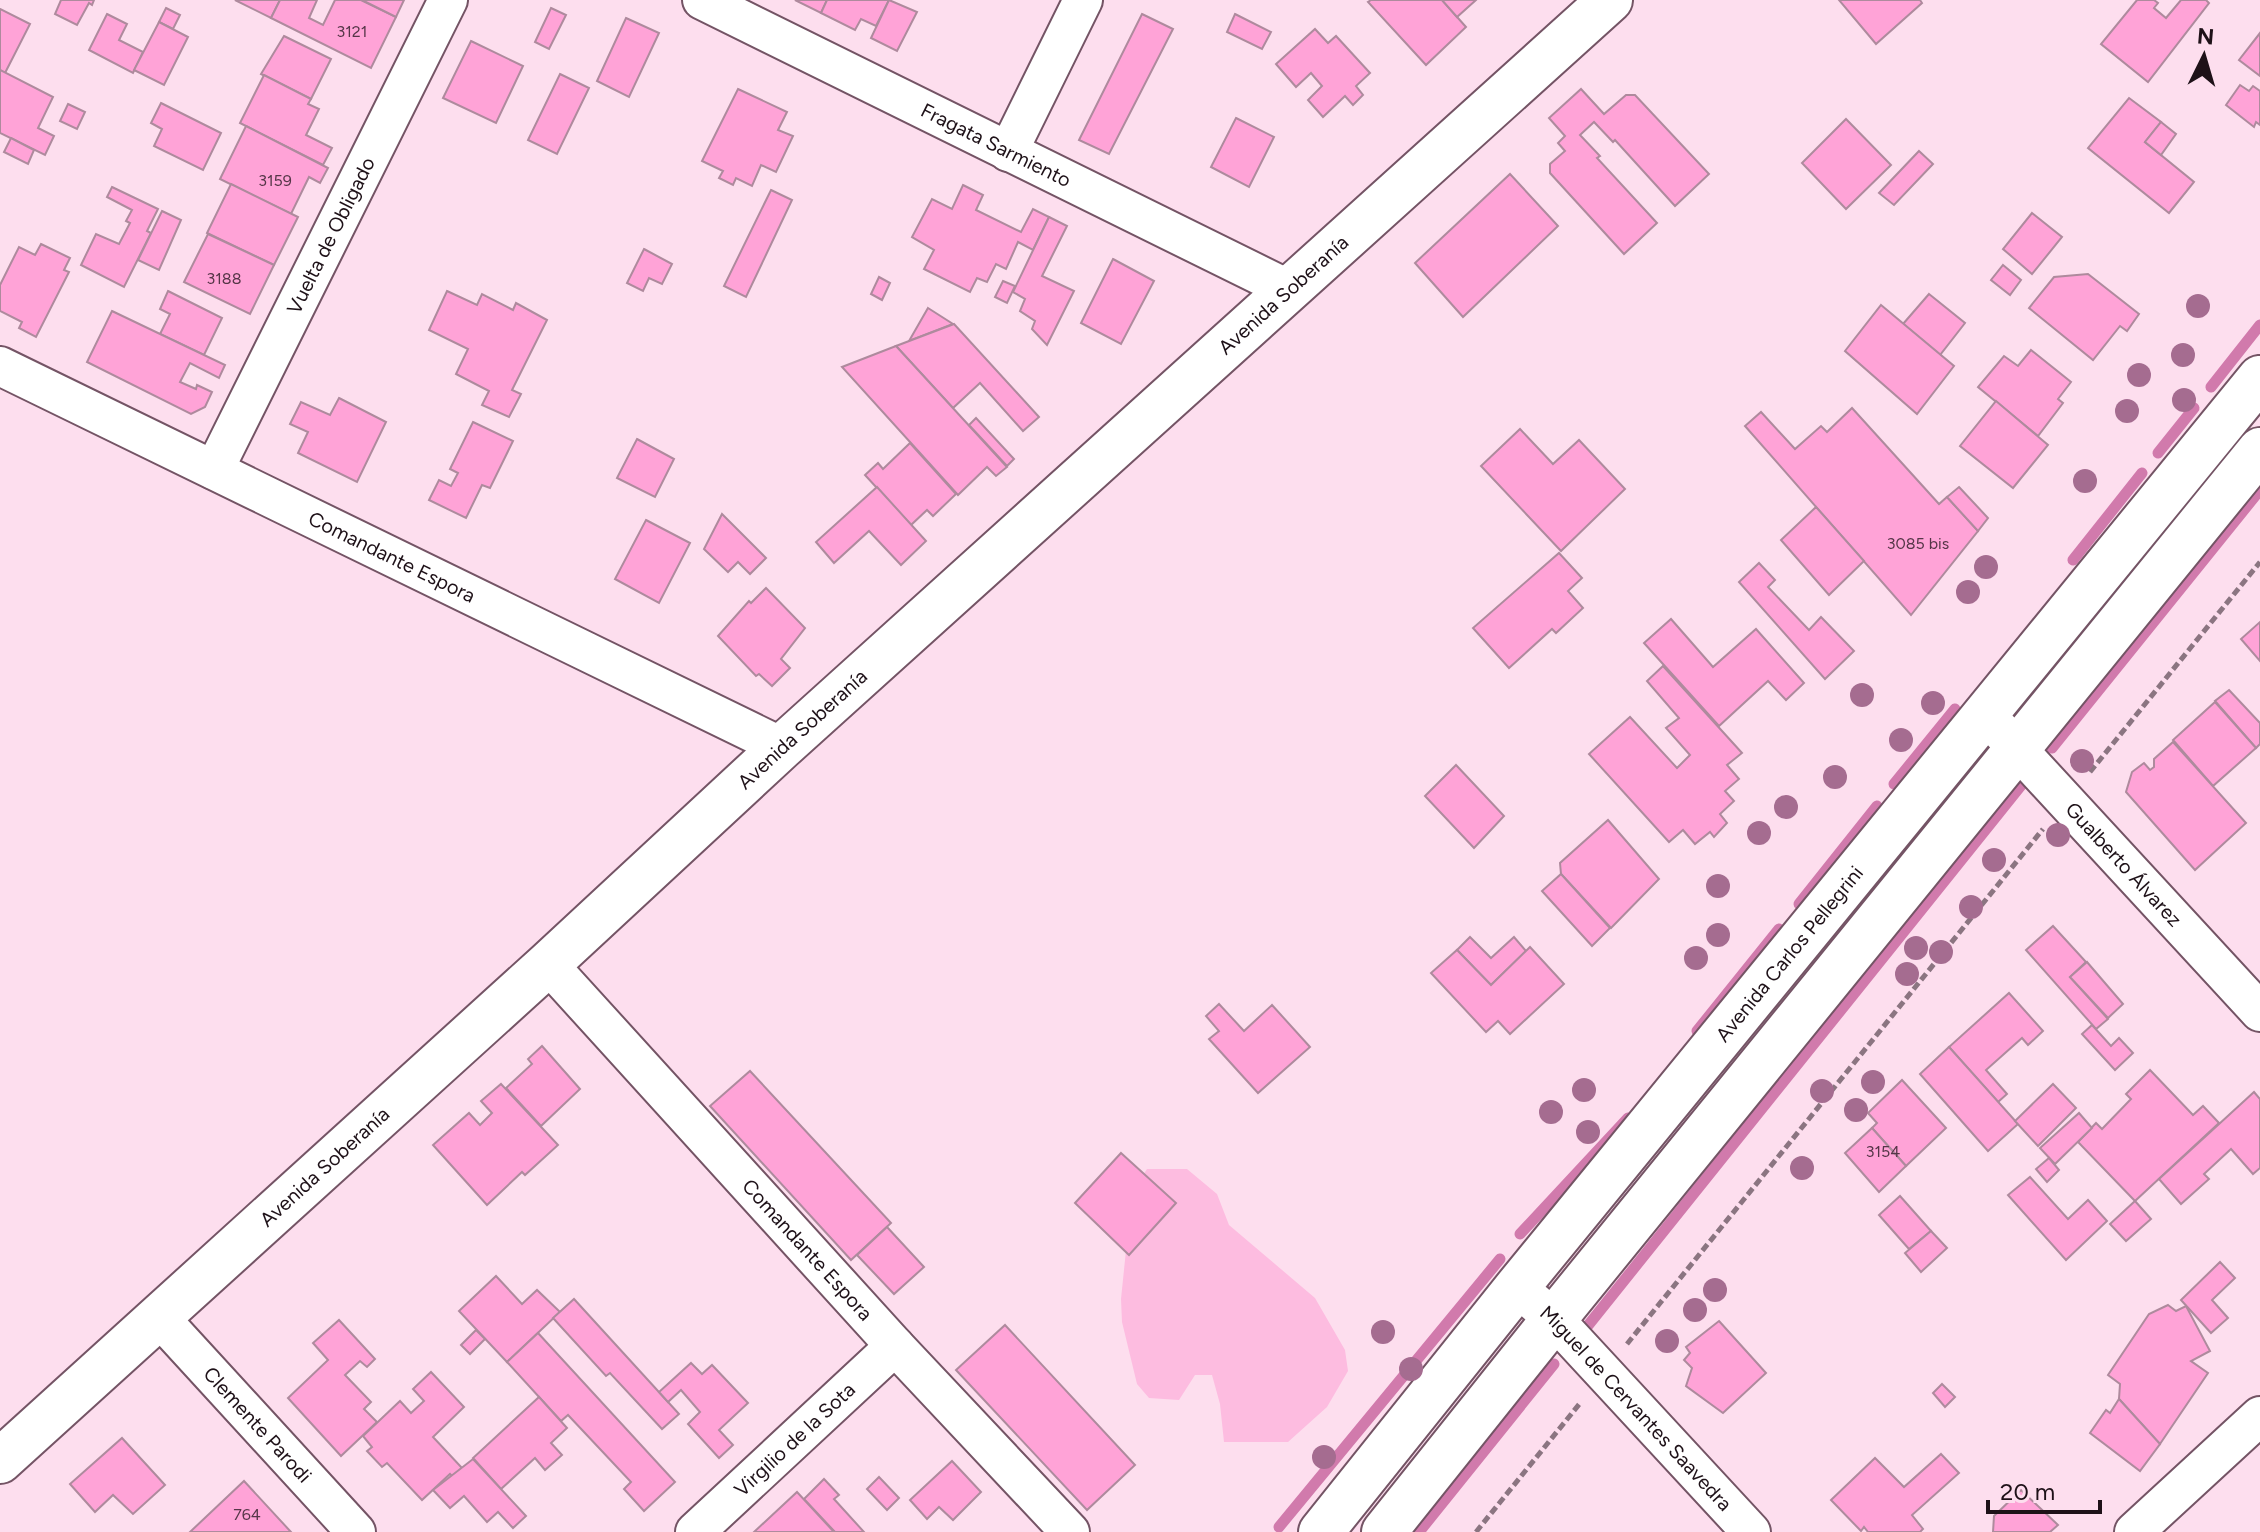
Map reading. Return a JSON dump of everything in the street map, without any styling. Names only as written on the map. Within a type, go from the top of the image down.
[{"type":"main road","name":"Avenida Soberanía","points":[[0,1461],[548,964],[782,747],[1610,0]]},
{"type":"main road","name":"Avenida Carlos Pellegrini","points":[[1321,1532],[1517,1287],[2260,378]]},
{"type":"main road","points":[[1384,1532],[2260,450]]},
{"type":"street","name":"Vuelta de Obligado","points":[[214,470],[448,0]]},
{"type":"street","name":"Fragata Sarmiento","points":[[702,0],[1290,290]]},
{"type":"street","points":[[1008,152],[1083,0]]},
{"type":"street","name":"Comandante Espora","points":[[0,366],[782,747]]},
{"type":"street","name":"Gualberto Álvarez","points":[[1986,715],[2260,1012]]},
{"type":"street","name":"Comandante Espora","points":[[548,964],[895,1346],[1070,1532]]},
{"type":"street","name":"Miguel de Cervantes Saavedra","points":[[1517,1287],[1554,1319],[1751,1532]]},
{"type":"street","name":"Clemente Parodi","points":[[159,1317],[356,1532]]},
{"type":"street","name":"Virgilio de la Sota","points":[[695,1532],[895,1346]]},
{"type":"street","points":[[2134,1532],[2260,1416]]},
{"type":"path","points":[[1476,1532],[2260,562]]},
{"type":"shaded area","points":[[1147,1169],[1187,1169],[1217,1194],[1229,1225],[1315,1298],[1345,1350],[1348,1371],[1327,1407],[1288,1442],[1224,1442],[1220,1404],[1212,1375],[1195,1375],[1179,1400],[1149,1398],[1137,1384],[1122,1322],[1121,1299],[1132,1192]]},
{"type":"building","points":[[61,0],[94,0],[92,5],[89,3],[77,25],[55,14]]},
{"type":"building","points":[[235,0],[280,0],[271,18]]},
{"type":"building","points":[[280,0],[317,0],[309,18],[323,25],[335,0],[361,0],[396,17],[371,68],[271,18]]},
{"type":"building","points":[[362,0],[404,0],[396,17]]},
{"type":"building","points":[[795,0],[827,0],[821,13]]},
{"type":"building","points":[[827,0],[889,0],[876,26],[861,19],[855,30],[821,13]]},
{"type":"building","points":[[889,0],[917,12],[897,51],[871,38]]},
{"type":"building","points":[[1442,0],[1466,27],[1426,65],[1368,2]]},
{"type":"building","points":[[1442,0],[1476,0],[1457,17]]},
{"type":"building","points":[[1839,0],[1920,0],[1922,3],[1876,44]]},
{"type":"building","points":[[2137,0],[2154,0],[2158,3],[2154,8],[2166,18],[2181,0],[2206,0],[2209,3],[2148,82],[2101,44]]},
{"type":"building","points":[[166,8],[180,15],[173,29],[159,22]]},
{"type":"building","points":[[551,8],[566,15],[549,49],[535,42]]},
{"type":"building","points":[[0,9],[30,24],[5,73],[0,70]]},
{"type":"building","points":[[107,14],[127,24],[119,40],[143,52],[133,73],[89,50]]},
{"type":"building","points":[[1142,14],[1173,29],[1109,154],[1079,140]]},
{"type":"building","points":[[1235,14],[1271,32],[1262,49],[1227,32]]},
{"type":"building","points":[[626,18],[659,33],[629,97],[597,81]]},
{"type":"building","points":[[159,22],[188,37],[164,85],[134,70]]},
{"type":"building","points":[[1315,29],[1328,43],[1336,36],[1370,73],[1356,86],[1363,95],[1353,105],[1345,96],[1323,117],[1308,100],[1322,86],[1311,73],[1296,87],[1276,64]]},
{"type":"building","points":[[2260,33],[2260,76],[2239,60]]},
{"type":"building","points":[[284,36],[331,59],[311,99],[261,74]]},
{"type":"building","points":[[471,41],[523,66],[496,123],[443,98]]},
{"type":"building","points":[[0,70],[53,97],[38,128],[54,136],[45,155],[0,133]]},
{"type":"building","points":[[560,74],[589,88],[557,154],[528,140]]},
{"type":"building","points":[[264,75],[311,99],[308,104],[319,109],[306,135],[332,148],[323,165],[240,123]]},
{"type":"building","points":[[2240,85],[2249,91],[2253,86],[2260,91],[2260,125],[2256,122],[2254,127],[2226,105]]},
{"type":"building","points":[[738,89],[787,112],[778,130],[793,136],[776,172],[761,165],[752,186],[736,178],[733,185],[719,178],[723,171],[702,161]]},
{"type":"building","points":[[1581,89],[1604,114],[1626,95],[1635,95],[1709,174],[1675,206],[1615,140],[1613,142],[1594,122],[1580,135],[1657,223],[1624,254],[1550,173],[1550,164],[1565,151],[1558,143],[1565,136],[1549,118]]},
{"type":"building","points":[[2129,98],[2161,122],[2145,142],[2194,182],[2169,213],[2088,148]]},
{"type":"building","points":[[161,103],[221,133],[203,170],[154,146],[162,129],[151,123]]},
{"type":"building","points":[[68,104],[85,112],[77,129],[60,121]]},
{"type":"building","points":[[1236,118],[1274,137],[1249,187],[1211,167]]},
{"type":"building","points":[[1846,119],[1891,165],[1846,209],[1802,163]]},
{"type":"building","points":[[2161,122],[2176,134],[2161,155],[2145,142]]},
{"type":"building","points":[[246,126],[328,168],[320,183],[309,177],[291,214],[220,179]]},
{"type":"building","points":[[11,138],[34,150],[28,164],[4,152]]},
{"type":"building","points":[[1919,151],[1933,164],[1894,205],[1879,193]]},
{"type":"building","points":[[1510,174],[1558,226],[1463,317],[1415,263]]},
{"type":"building","points":[[231,184],[298,217],[274,265],[207,233]]},
{"type":"building","points":[[963,185],[983,195],[976,210],[1021,232],[1033,209],[1049,217],[1033,250],[1018,242],[1006,269],[996,264],[987,282],[977,278],[970,292],[924,269],[934,250],[912,237],[932,199],[952,209]]},
{"type":"building","points":[[112,187],[158,209],[147,231],[151,233],[124,287],[81,265],[96,234],[119,244],[130,223],[126,221],[132,210],[107,197]]},
{"type":"building","points":[[771,190],[792,200],[746,297],[724,286]]},
{"type":"building","points":[[162,211],[181,220],[159,270],[138,260]]},
{"type":"building","points":[[2032,213],[2062,237],[2032,274],[2003,249]]},
{"type":"building","points":[[1049,217],[1067,226],[1042,276],[1074,291],[1047,345],[1032,329],[1035,321],[1020,311],[1025,299],[1013,292]]},
{"type":"building","points":[[208,234],[274,265],[250,314],[184,282]]},
{"type":"building","points":[[41,244],[70,258],[64,270],[69,272],[36,337],[19,328],[22,322],[0,311],[0,285],[19,247],[35,255]]},
{"type":"building","points":[[644,249],[672,264],[662,284],[649,278],[643,291],[627,283]]},
{"type":"building","points":[[1113,259],[1154,281],[1121,344],[1081,323]]},
{"type":"building","points":[[2003,265],[2021,280],[2010,295],[1991,280]]},
{"type":"building","points":[[2088,274],[2139,314],[2127,331],[2120,326],[2093,360],[2029,308],[2054,277]]},
{"type":"building","points":[[879,277],[890,283],[882,300],[871,294]]},
{"type":"building","points":[[1003,281],[1015,286],[1007,303],[995,297]]},
{"type":"building","points":[[168,291],[222,318],[204,355],[160,334],[170,314],[160,309]]},
{"type":"building","points":[[447,291],[477,305],[482,294],[513,310],[516,303],[547,320],[512,390],[521,394],[509,417],[482,405],[489,391],[456,374],[468,349],[429,330]]},
{"type":"building","points":[[1929,294],[1965,323],[1940,355],[1903,324]]},
{"type":"building","points":[[1881,305],[1954,366],[1917,414],[1845,351]]},
{"type":"building","points":[[928,308],[953,324],[909,341]]},
{"type":"building","points":[[112,311],[225,365],[219,378],[190,363],[180,382],[212,392],[205,407],[191,414],[87,362]]},
{"type":"building","points":[[954,324],[1039,417],[1023,431],[980,383],[953,408],[896,346]]},
{"type":"building","points":[[896,346],[1007,467],[996,476],[987,467],[958,495],[842,367]]},
{"type":"building","points":[[2031,350],[2071,382],[2058,399],[2063,403],[2038,436],[1978,387],[2004,356],[2018,366]]},
{"type":"building","points":[[339,398],[386,422],[357,482],[298,453],[308,432],[290,424],[301,402],[330,415]]},
{"type":"building","points":[[1996,401],[2048,445],[2013,488],[1960,446]]},
{"type":"building","points":[[1852,408],[1939,504],[1947,497],[1978,531],[1911,615],[1745,426],[1761,412],[1795,449],[1821,426],[1827,432]]},
{"type":"building","points":[[976,418],[1014,459],[1007,466],[969,425]]},
{"type":"building","points":[[473,422],[513,441],[490,488],[482,485],[466,518],[429,500],[439,480],[451,486],[458,473],[450,469]]},
{"type":"building","points":[[1520,429],[1553,464],[1579,440],[1625,489],[1561,551],[1481,466]]},
{"type":"building","points":[[637,439],[674,459],[655,497],[617,478]]},
{"type":"building","points":[[910,443],[956,494],[933,516],[927,510],[911,525],[865,475],[878,463],[883,469]]},
{"type":"building","points":[[877,487],[926,541],[901,565],[869,531],[834,563],[816,542]]},
{"type":"building","points":[[1959,487],[1988,518],[1978,531],[1947,497]]},
{"type":"building","points":[[1816,507],[1864,561],[1829,595],[1781,540]]},
{"type":"building","points":[[722,514],[766,558],[750,574],[738,562],[728,572],[704,549]]},
{"type":"building","points":[[646,520],[690,543],[659,603],[615,579]]},
{"type":"building","points":[[1559,553],[1582,578],[1568,591],[1583,608],[1556,633],[1552,629],[1509,668],[1473,628]]},
{"type":"building","points":[[1759,563],[1775,580],[1768,587],[1809,630],[1821,617],[1854,651],[1825,679],[1739,582]]},
{"type":"building","points":[[766,588],[805,628],[781,659],[790,668],[772,686],[759,674],[756,676],[718,636],[749,601],[751,603]]},
{"type":"building","points":[[1671,619],[1713,667],[1756,629],[1804,683],[1786,700],[1768,681],[1719,726],[1644,643]]},
{"type":"building","points":[[2260,622],[2260,661],[2241,639]]},
{"type":"building","points":[[1663,666],[1742,753],[1727,765],[1739,779],[1725,791],[1734,801],[1720,814],[1727,823],[1714,837],[1710,832],[1695,844],[1683,830],[1669,842],[1589,754],[1630,717],[1677,768],[1690,755],[1666,728],[1679,718],[1647,681]]},
{"type":"building","points":[[2229,690],[2260,723],[2260,744],[2256,748],[2215,701]]},
{"type":"building","points":[[2215,702],[2256,748],[2213,786],[2173,740]]},
{"type":"building","points":[[2173,742],[2246,823],[2195,870],[2126,792],[2132,772],[2144,763],[2150,770],[2154,767],[2154,759]]},
{"type":"building","points":[[1456,765],[1504,816],[1474,848],[1425,796]]},
{"type":"building","points":[[1608,820],[1659,879],[1611,928],[1561,874],[1560,863]]},
{"type":"building","points":[[1561,874],[1610,928],[1592,946],[1542,891]]},
{"type":"building","points":[[2053,926],[2086,962],[2070,977],[2108,1019],[2096,1029],[2026,950]]},
{"type":"building","points":[[1470,937],[1491,958],[1514,937],[1526,951],[1491,985],[1457,950]]},
{"type":"building","points":[[1530,947],[1564,984],[1510,1034],[1498,1021],[1486,1032],[1431,973],[1457,950],[1491,985]]},
{"type":"building","points":[[2087,962],[2123,1004],[2108,1018],[2070,977]]},
{"type":"building","points":[[2009,993],[2043,1031],[2028,1045],[2022,1038],[1986,1070],[2007,1094],[1998,1102],[1949,1047]]},
{"type":"building","points":[[1219,1004],[1244,1031],[1272,1005],[1310,1047],[1258,1093],[1209,1039],[1219,1031],[1206,1016]]},
{"type":"building","points":[[2092,1025],[2111,1046],[2119,1038],[2133,1053],[2115,1070],[2082,1034]]},
{"type":"building","points":[[542,1046],[580,1089],[541,1126],[506,1088],[532,1064],[528,1059]]},
{"type":"building","points":[[1949,1047],[2018,1124],[1988,1151],[1920,1074]]},
{"type":"building","points":[[2150,1070],[2193,1115],[2203,1106],[2219,1123],[2135,1201],[2078,1142],[2096,1123],[2102,1129],[2131,1099],[2126,1094]]},
{"type":"building","points":[[750,1071],[891,1223],[851,1260],[710,1106]]},
{"type":"building","points":[[1902,1080],[1946,1128],[1906,1166],[1872,1128],[1877,1123],[1868,1113]]},
{"type":"building","points":[[501,1084],[558,1145],[525,1175],[522,1172],[487,1205],[433,1145],[469,1113],[480,1125],[492,1113],[481,1101]]},
{"type":"building","points":[[2053,1084],[2076,1108],[2038,1146],[2015,1121]]},
{"type":"building","points":[[2254,1092],[2260,1099],[2260,1168],[2253,1174],[2231,1149],[2204,1174],[2209,1179],[2181,1204],[2159,1179]]},
{"type":"building","points":[[2079,1113],[2092,1128],[2055,1164],[2040,1148]]},
{"type":"building","points":[[1872,1128],[1906,1166],[1879,1192],[1845,1153]]},
{"type":"building","points":[[1121,1153],[1176,1203],[1129,1255],[1075,1203]]},
{"type":"building","points":[[2049,1158],[2059,1170],[2047,1182],[2036,1169]]},
{"type":"building","points":[[2030,1177],[2068,1219],[2088,1200],[2107,1221],[2066,1260],[2008,1195]]},
{"type":"building","points":[[1900,1196],[1931,1231],[1909,1249],[1879,1215]]},
{"type":"building","points":[[2135,1201],[2151,1219],[2126,1241],[2110,1224]]},
{"type":"building","points":[[887,1227],[924,1267],[894,1294],[857,1255]]},
{"type":"building","points":[[1931,1231],[1947,1248],[1921,1272],[1905,1253]]},
{"type":"building","points":[[2220,1262],[2235,1278],[2212,1300],[2228,1318],[2211,1333],[2181,1300]]},
{"type":"building","points":[[496,1276],[522,1304],[537,1290],[560,1312],[507,1362],[459,1311]]},
{"type":"building","points":[[574,1299],[679,1414],[662,1429],[610,1373],[606,1376],[553,1318]]},
{"type":"building","points":[[2168,1305],[2176,1311],[2186,1306],[2210,1351],[2191,1361],[2208,1373],[2160,1444],[2119,1399],[2120,1384],[2108,1375],[2149,1314]]},
{"type":"building","points":[[339,1320],[375,1359],[367,1367],[360,1361],[345,1375],[371,1402],[364,1409],[377,1422],[341,1456],[288,1398],[328,1360],[313,1343]]},
{"type":"building","points":[[1719,1321],[1766,1373],[1723,1413],[1686,1386],[1692,1368],[1684,1360],[1690,1353],[1686,1347]]},
{"type":"building","points":[[1005,1325],[1135,1465],[1087,1510],[956,1370]]},
{"type":"building","points":[[476,1330],[485,1339],[470,1354],[461,1345]]},
{"type":"building","points":[[538,1333],[675,1482],[644,1511],[624,1489],[631,1482],[568,1415],[561,1421],[507,1362]]},
{"type":"building","points":[[691,1363],[702,1374],[712,1365],[748,1403],[719,1430],[733,1445],[719,1458],[688,1424],[700,1412],[681,1390],[668,1402],[659,1392]]},
{"type":"building","points":[[431,1372],[464,1407],[433,1437],[462,1468],[453,1477],[450,1474],[422,1500],[387,1463],[382,1467],[367,1451],[372,1447],[363,1436],[400,1401],[411,1413],[424,1401],[413,1389]]},
{"type":"building","points":[[1942,1384],[1955,1397],[1945,1407],[1933,1393]]},
{"type":"building","points":[[539,1397],[567,1428],[551,1443],[562,1455],[545,1470],[535,1458],[501,1489],[473,1458]]},
{"type":"building","points":[[2119,1399],[2160,1444],[2140,1471],[2090,1433],[2106,1410],[2110,1413]]},
{"type":"building","points":[[122,1438],[165,1485],[133,1514],[113,1495],[95,1512],[70,1484]]},
{"type":"building","points":[[1941,1454],[1959,1473],[1912,1515],[1923,1529],[1920,1532],[1868,1532],[1864,1527],[1861,1531],[1831,1500],[1875,1458],[1904,1487]]},
{"type":"building","points":[[473,1459],[526,1516],[513,1528],[498,1512],[487,1522],[464,1496],[450,1508],[433,1490]]},
{"type":"building","points":[[952,1461],[981,1492],[953,1520],[939,1507],[927,1519],[910,1500]]},
{"type":"building","points":[[879,1477],[899,1498],[887,1510],[867,1489]]},
{"type":"building","points":[[824,1479],[839,1495],[834,1499],[864,1532],[835,1532],[804,1499]]},
{"type":"building","points":[[244,1481],[291,1532],[190,1532]]},
{"type":"building","points":[[2021,1490],[2058,1525],[2050,1532],[1993,1532],[1994,1516]]},
{"type":"building","points":[[797,1492],[834,1532],[754,1532]]},
{"type":"waterway","points":[[2211,387],[2260,325]]},
{"type":"waterway","points":[[2158,453],[2194,408]]},
{"type":"waterway","points":[[2073,560],[2142,473]]},
{"type":"waterway","points":[[2052,748],[2260,490]]},
{"type":"waterway","points":[[1894,784],[1955,709]]},
{"type":"waterway","points":[[1586,1328],[2023,783]]},
{"type":"waterway","points":[[1799,904],[1877,806]]},
{"type":"waterway","points":[[1697,1031],[1779,929]]},
{"type":"waterway","points":[[1520,1234],[1628,1118]]},
{"type":"waterway","points":[[1279,1527],[1500,1259]]},
{"type":"waterway","points":[[1419,1532],[1554,1364]]}]
